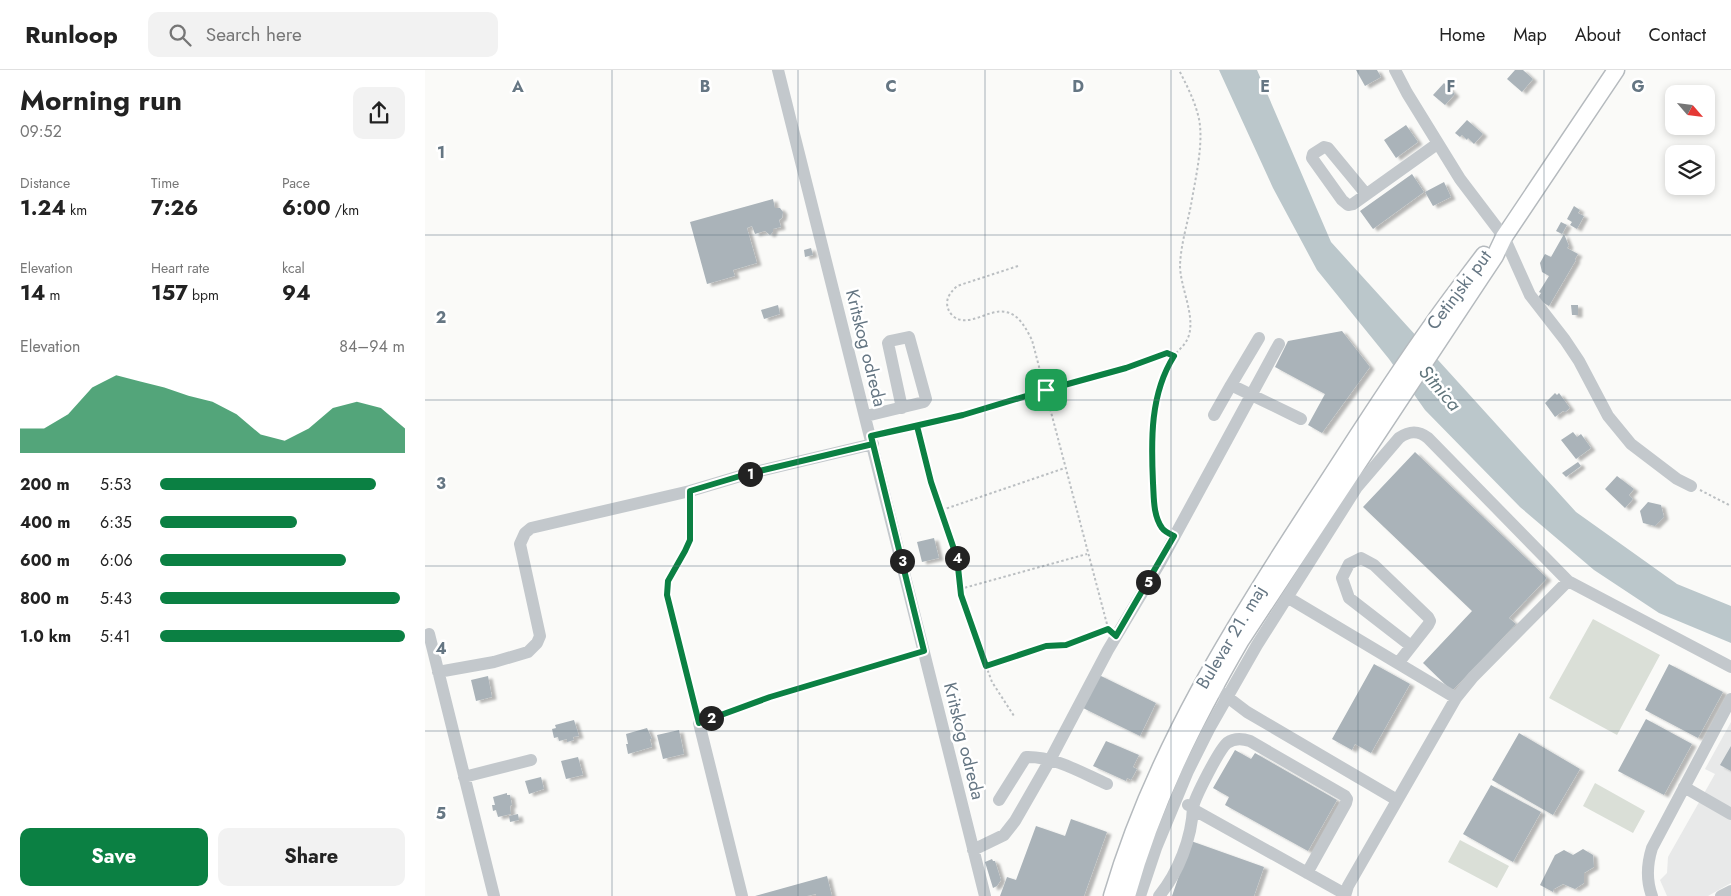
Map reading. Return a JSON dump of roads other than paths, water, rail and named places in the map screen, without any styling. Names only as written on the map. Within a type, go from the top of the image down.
[{"type":"main road","name":"Cetinjski put","points":[[1390,400],[1434,334],[1490,263],[1504,237],[1616,70]]},
{"type":"main road","name":"Bulevar 21. maj","points":[[1127,896],[1137,861],[1159,800],[1181,751],[1214,687],[1241,640],[1361,471],[1390,400]]},
{"type":"main road","name":"Bulevar 21. maj","points":[[1112,896],[1129,844],[1158,772],[1181,723],[1210,670],[1292,536],[1390,400]]},
{"type":"street","name":"Kritskog odreda","points":[[778,70],[985,896]]},
{"type":"street","points":[[1395,70],[1437,144],[1460,179],[1504,237],[1529,295],[1579,361],[1618,430],[1631,444],[1654,463],[1691,486]]},
{"type":"street","points":[[1366,194],[1328,148],[1324,147],[1313,154],[1312,158],[1342,200],[1348,205],[1353,204],[1437,144]]},
{"type":"street","points":[[865,416],[902,408],[924,402],[926,399],[909,337],[888,343],[902,408]]},
{"type":"street","points":[[1214,415],[1259,338]]},
{"type":"street","points":[[973,850],[1004,835],[1015,822],[1050,760],[1112,632],[1174,536],[1279,344]]},
{"type":"street","points":[[1231,385],[1301,419]]},
{"type":"street","points":[[1140,896],[1156,848],[1176,799],[1209,730],[1227,698],[1361,471],[1405,434],[1415,432],[1425,435],[1568,581],[1731,667]]},
{"type":"street","points":[[438,672],[517,656],[532,649],[537,643],[540,636],[520,544],[525,533],[531,528],[690,491],[871,440]]},
{"type":"street","points":[[1399,662],[1428,625],[1430,621],[1428,617],[1374,565],[1361,558],[1349,564],[1342,578],[1349,598],[1411,646]]},
{"type":"street","points":[[1176,799],[1345,895],[1348,886],[1456,698],[1473,677],[1568,581]]},
{"type":"street","points":[[1287,597],[1399,662],[1456,698]]},
{"type":"street","points":[[429,634],[494,896]]},
{"type":"street","points":[[1214,687],[1247,712],[1397,800]]},
{"type":"street","points":[[1652,896],[1647,883],[1650,855],[1683,787],[1731,699]]},
{"type":"street","points":[[699,723],[741,896]]},
{"type":"street","points":[[1159,896],[1178,865],[1190,828],[1193,807],[1208,774],[1223,747],[1228,742],[1240,738],[1250,741],[1345,796],[1347,799],[1307,873]]},
{"type":"street","points":[[999,800],[1026,757],[1050,760],[1107,784]]},
{"type":"street","points":[[464,777],[531,760]]},
{"type":"street","points":[[1683,787],[1731,814]]},
{"type":"street","points":[[1721,896],[1731,891]]},
{"type":"water","name":"Sitnica","points":[[1219,70],[1257,70],[1331,242],[1576,512],[1677,584],[1731,606],[1731,643],[1659,613],[1594,570],[1520,507],[1425,410],[1389,359],[1317,270],[1273,188]]}]
